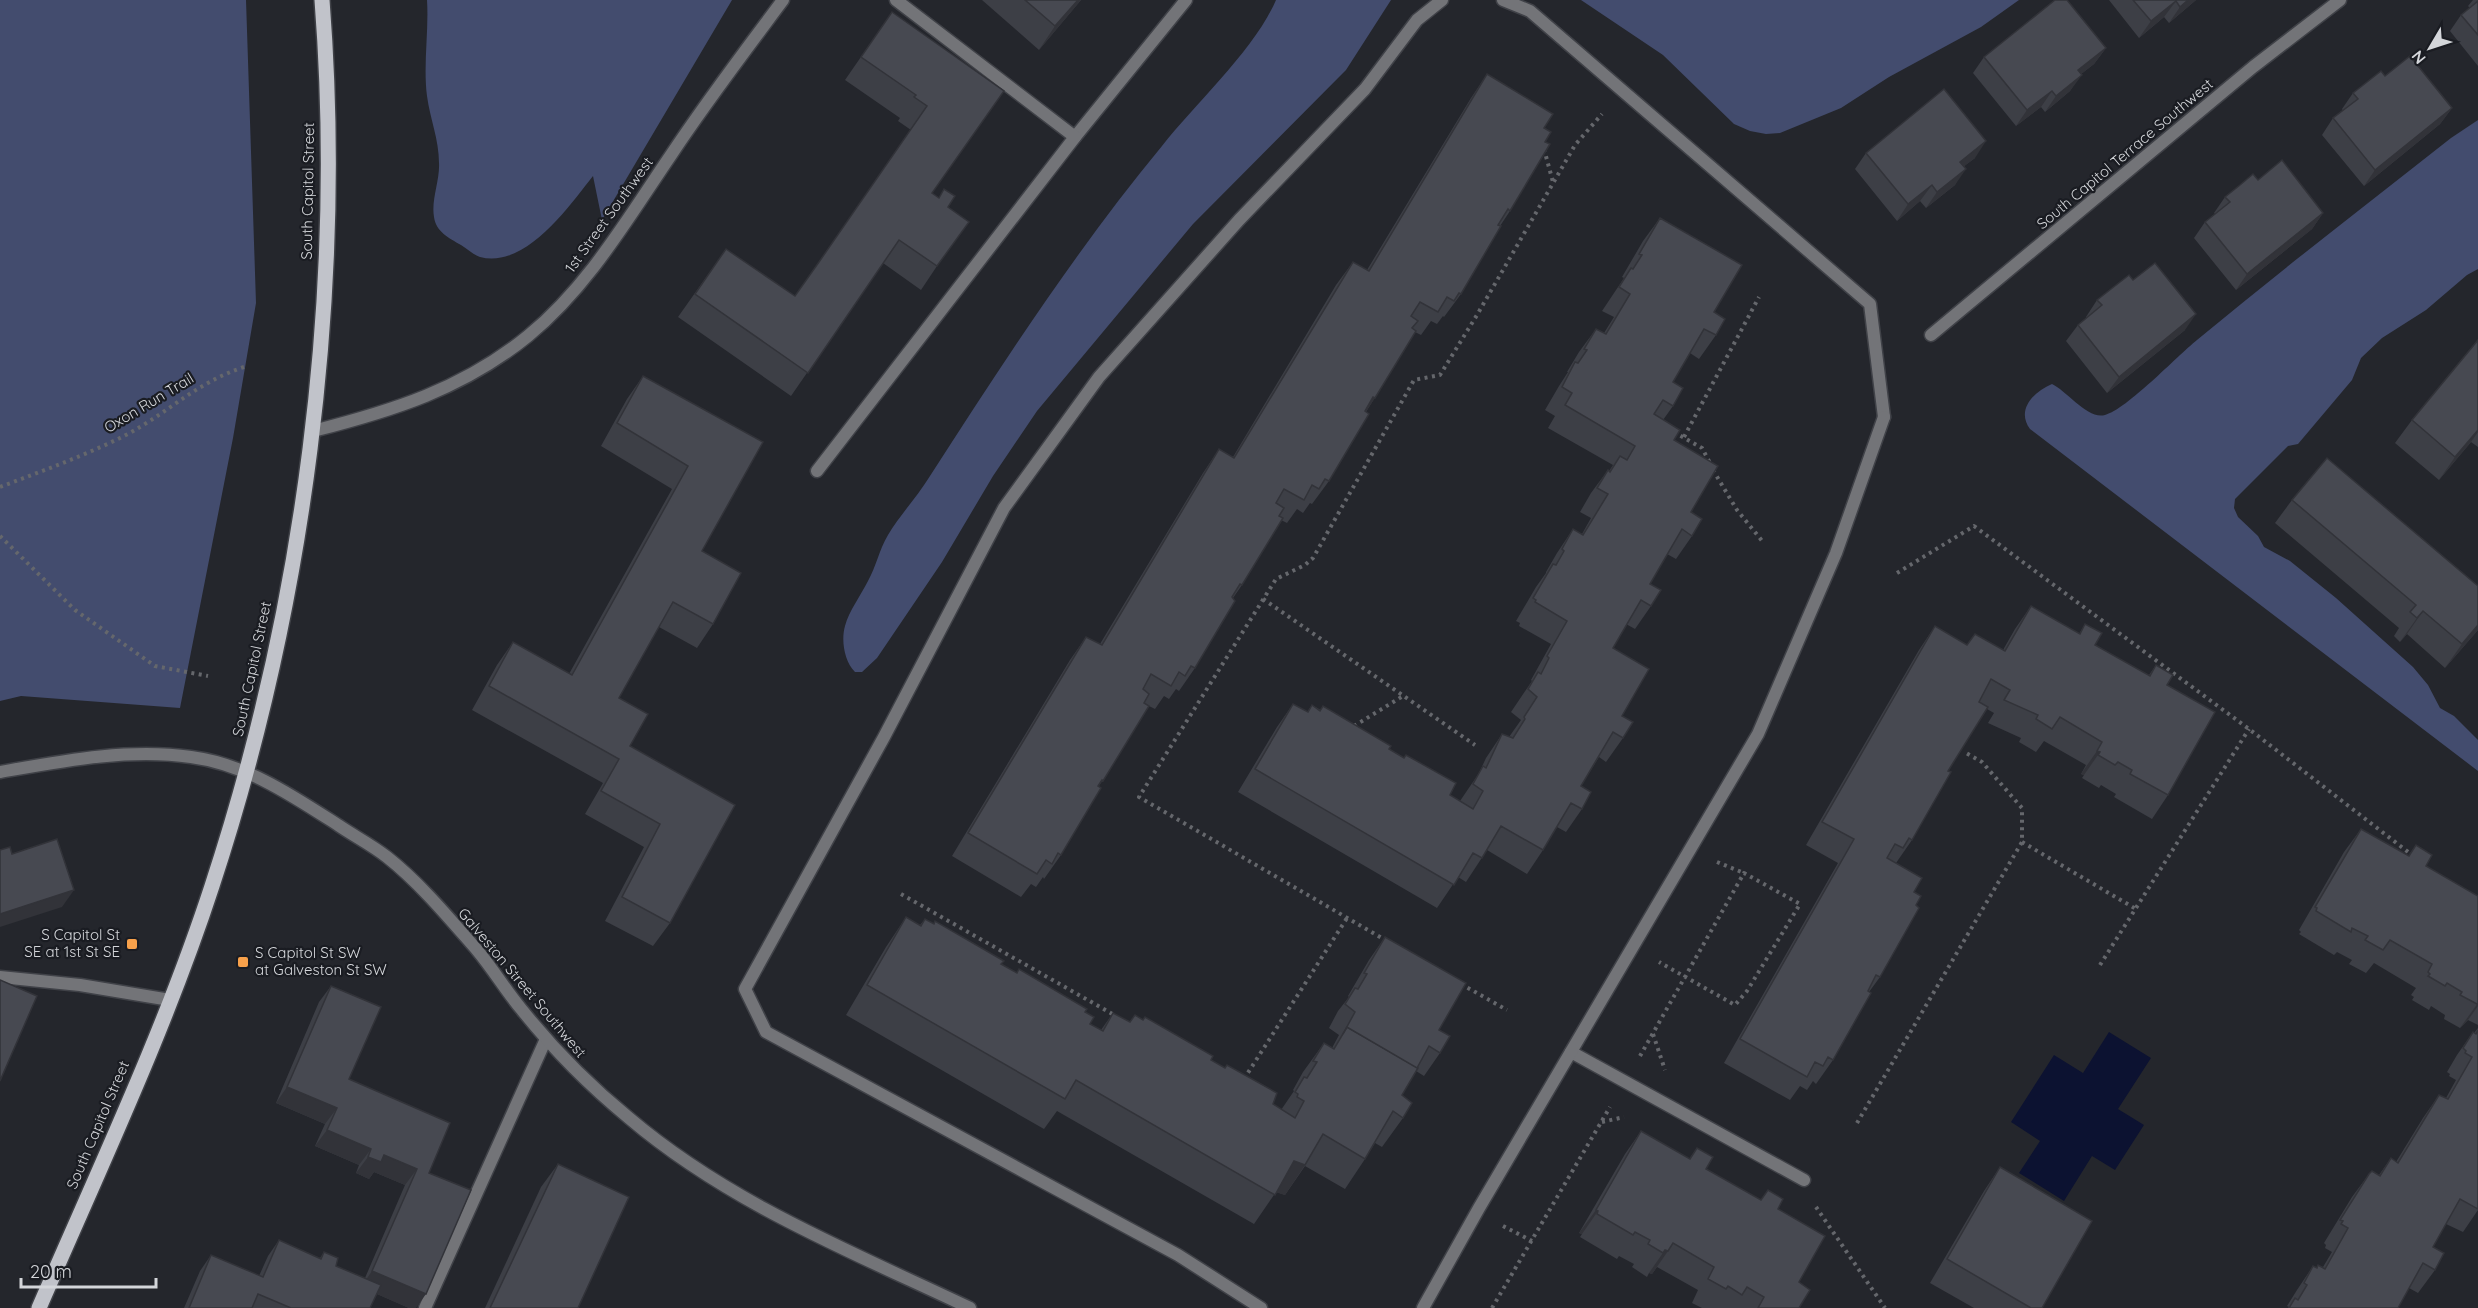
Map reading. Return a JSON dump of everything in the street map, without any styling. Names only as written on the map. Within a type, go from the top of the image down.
[{"type":"main road","name":"South Capitol Street","points":[[39,1308],[170,1000],[211,889],[247,772],[271,677],[313,431],[323,289],[328,155],[322,0]]},
{"type":"street","name":"1st Street Southwest","points":[[313,431],[418,401],[493,361],[528,336],[560,306],[601,258],[676,147],[783,0]]},
{"type":"street","points":[[896,0],[1074,137]]},
{"type":"street","points":[[817,471],[1074,137],[1186,0]]},
{"type":"street","points":[[1261,1308],[1178,1255],[766,1032],[745,989],[884,737],[1004,508],[1099,377],[1239,220],[1365,88],[1417,20],[1442,0]]},
{"type":"street","points":[[1423,1308],[1758,734],[1836,553],[1884,417],[1870,304],[1530,12],[1503,0]]},
{"type":"street","name":"South Capitol Terrace Southwest","points":[[1931,335],[2253,67],[2340,0]]},
{"type":"street","name":"Galveston Street Southwest","points":[[0,772],[90,758],[145,753],[194,757],[247,772],[282,789],[388,857],[479,952],[546,1039],[629,1118],[695,1169],[767,1212],[969,1308]]},
{"type":"street","points":[[0,977],[80,985],[170,1000]]},
{"type":"street","points":[[425,1308],[546,1039]]},
{"type":"street","points":[[1571,1052],[1804,1180]]},
{"type":"path","points":[[1397,947],[1139,797],[1276,579],[1305,565],[1313,558],[1414,380],[1440,375],[1575,145],[1622,91]]},
{"type":"path","points":[[1542,141],[1553,183]]},
{"type":"path","points":[[1684,437],[1759,297]]},
{"type":"path","name":"Oxon Run Trail","points":[[0,487],[126,435],[206,382],[244,367]]},
{"type":"path","points":[[1668,429],[1702,448],[1737,510],[1763,542]]},
{"type":"path","points":[[1897,573],[1974,526],[2249,729],[2414,856]]},
{"type":"path","points":[[0,536],[75,610],[155,666],[208,676]]},
{"type":"path","points":[[1263,599],[1475,745]]},
{"type":"path","points":[[1347,730],[1404,695]]},
{"type":"path","points":[[2100,965],[2249,729]]},
{"type":"path","points":[[1857,1123],[2022,842],[2022,808],[1982,762],[1966,753]]},
{"type":"path","points":[[2022,842],[2136,909]]},
{"type":"path","points":[[1492,1308],[1744,873],[1800,904],[1747,991],[1735,1005],[1685,976]]},
{"type":"path","points":[[901,894],[1116,1017]]},
{"type":"path","points":[[1239,1087],[1347,918]]},
{"type":"path","points":[[1457,981],[1507,1011]]},
{"type":"path","points":[[1804,1180],[1819,1215],[1885,1308]]},
{"type":"shaded area","points":[[0,0],[246,0],[256,303],[233,438],[180,708],[21,696],[0,701]]},
{"type":"shaded area","points":[[427,0],[732,0],[602,220],[593,176],[559,218],[530,245],[514,254],[497,258],[475,255],[444,234],[435,222],[433,210],[439,163],[426,84]]},
{"type":"shaded area","points":[[1276,0],[1391,0],[1346,70],[1193,224],[1037,411],[993,476],[942,562],[877,658],[862,672],[855,672],[844,650],[845,626],[871,576],[888,535],[925,484],[1070,266],[1130,185],[1240,56],[1266,19]]},
{"type":"shaded area","points":[[1581,0],[2019,0],[1981,27],[1889,77],[1841,108],[1780,133],[1766,134],[1750,131],[1734,124],[1663,55]]},
{"type":"shaded area","points":[[2478,120],[2478,269],[2467,275],[2426,310],[2382,338],[2361,358],[2352,380],[2298,444],[2288,446],[2235,499],[2234,508],[2238,517],[2258,536],[2264,547],[2290,561],[2336,598],[2413,667],[2428,685],[2440,708],[2454,716],[2478,740],[2478,771],[2030,429],[2025,415],[2033,397],[2052,384],[2092,413],[2105,415],[2114,411],[2260,289],[2451,138]]},
{"type":"shaded area","points":[[2109,1032],[2151,1058],[2118,1109],[2144,1125],[2115,1170],[2092,1156],[2064,1201],[2019,1173],[2040,1141],[2011,1122],[2054,1055],[2083,1073]]},
{"type":"building","points":[[1025,0],[1078,0],[1055,26]]},
{"type":"building","points":[[2055,0],[2067,0],[2106,48],[2078,70],[2082,75],[2056,96],[2052,91],[2027,110],[1984,57]]},
{"type":"building","points":[[2133,0],[2188,0],[2180,7],[2176,1],[2151,21]]},
{"type":"building","points":[[2478,1],[2478,35],[2461,15]]},
{"type":"building","points":[[892,12],[1004,91],[932,193],[939,198],[944,189],[955,196],[948,207],[969,222],[937,266],[899,240],[808,373],[695,294],[726,249],[795,296],[819,262],[927,106],[914,97],[916,95],[861,57]]},
{"type":"building","points":[[2410,56],[2452,108],[2375,170],[2333,118],[2358,99],[2353,93],[2381,71],[2385,76]]},
{"type":"building","points":[[1487,74],[1553,114],[1544,128],[1551,132],[1545,142],[1550,144],[1510,211],[1508,209],[1498,225],[1501,226],[1461,294],[1459,293],[1454,301],[1447,297],[1438,312],[1420,302],[1411,316],[1418,321],[1412,328],[1416,331],[1375,398],[1373,397],[1365,411],[1369,414],[1329,481],[1325,479],[1319,489],[1312,485],[1304,500],[1284,489],[1276,503],[1284,508],[1279,516],[1283,518],[1242,585],[1240,584],[1232,597],[1235,601],[1195,668],[1191,666],[1185,676],[1179,672],[1171,686],[1151,674],[1143,689],[1149,694],[1144,703],[1149,706],[1098,786],[1101,788],[1061,855],[1058,853],[1052,864],[1046,860],[1037,874],[968,833],[1086,637],[1102,645],[1219,449],[1234,458],[1353,262],[1369,271]]},
{"type":"building","points":[[1944,89],[1986,141],[1960,162],[1966,169],[1937,192],[1932,185],[1908,204],[1866,153]]},
{"type":"building","points":[[2282,160],[2323,213],[2247,274],[2205,222],[2230,202],[2225,197],[2253,174],[2258,180]]},
{"type":"building","points":[[1660,218],[1742,265],[1714,312],[1725,319],[1716,335],[1704,329],[1673,382],[1683,388],[1673,406],[1663,400],[1654,414],[1680,430],[1674,440],[1718,466],[1691,512],[1702,519],[1692,536],[1682,529],[1650,584],[1661,590],[1651,606],[1641,600],[1613,648],[1649,669],[1622,716],[1633,722],[1623,738],[1613,732],[1581,786],[1591,792],[1582,809],[1571,803],[1543,850],[1501,826],[1482,858],[1473,853],[1454,885],[1255,769],[1293,704],[1308,712],[1312,705],[1320,711],[1323,706],[1391,746],[1389,749],[1404,758],[1406,755],[1456,783],[1450,795],[1473,809],[1483,791],[1473,784],[1483,766],[1486,768],[1502,734],[1513,738],[1525,719],[1524,717],[1537,697],[1528,689],[1538,672],[1541,674],[1549,658],[1547,656],[1567,621],[1535,602],[1533,598],[1553,564],[1556,565],[1573,529],[1583,535],[1608,494],[1597,488],[1608,470],[1610,472],[1620,456],[1627,460],[1635,446],[1565,405],[1572,393],[1562,387],[1575,362],[1578,363],[1587,350],[1584,349],[1596,329],[1606,334],[1630,294],[1619,287],[1642,255],[1639,254]]},
{"type":"building","points":[[2155,263],[2196,314],[2119,377],[2078,325],[2102,305],[2097,300],[2129,275],[2133,280]]},
{"type":"building","points":[[2478,340],[2478,430],[2455,457],[2412,420]]},
{"type":"building","points":[[643,376],[763,442],[702,551],[741,573],[713,624],[673,602],[619,698],[648,714],[630,746],[735,805],[670,923],[622,897],[660,824],[601,791],[619,759],[489,686],[513,642],[572,675],[688,466],[617,423]]},
{"type":"building","points":[[2327,458],[2478,586],[2478,625],[2462,644],[2423,611],[2417,618],[2410,612],[2416,605],[2292,500]]},
{"type":"building","points":[[2031,606],[2080,634],[2085,624],[2102,633],[2095,645],[2150,676],[2156,665],[2173,675],[2167,685],[2215,712],[2168,795],[2130,774],[2132,770],[2118,762],[2115,765],[2098,755],[2100,752],[2097,751],[2102,742],[2060,717],[2052,729],[2036,719],[2038,715],[2004,700],[2010,690],[1991,679],[1979,702],[1988,707],[1948,771],[1951,772],[1912,840],[1909,838],[1903,848],[1895,844],[1887,858],[1922,878],[1914,892],[1921,896],[1916,905],[1919,908],[1880,977],[1876,975],[1868,991],[1871,993],[1833,1060],[1828,1057],[1823,1066],[1815,1062],[1807,1077],[1740,1039],[1854,839],[1822,822],[1935,626],[1967,645],[1975,634],[2005,651]]},
{"type":"building","points":[[2361,829],[2409,856],[2416,845],[2432,855],[2426,866],[2478,896],[2477,1004],[2460,995],[2462,992],[2447,983],[2445,986],[2428,976],[2432,964],[2390,940],[2383,950],[2365,940],[2368,936],[2352,928],[2351,932],[2316,911],[2315,907]]},
{"type":"building","points":[[57,839],[74,890],[0,914],[0,850],[10,847],[12,854]]},
{"type":"building","points":[[906,917],[921,926],[925,919],[934,924],[935,921],[1004,961],[1001,964],[1017,973],[1019,969],[1087,1009],[1085,1012],[1094,1017],[1090,1024],[1103,1031],[1113,1013],[1130,1022],[1135,1015],[1143,1020],[1145,1017],[1213,1056],[1211,1060],[1225,1068],[1227,1065],[1277,1093],[1273,1104],[1295,1118],[1304,1101],[1297,1097],[1298,1094],[1295,1092],[1317,1062],[1313,1061],[1324,1043],[1334,1049],[1347,1027],[1418,1068],[1402,1095],[1412,1103],[1403,1118],[1393,1111],[1365,1159],[1323,1134],[1305,1165],[1294,1161],[1275,1195],[1076,1080],[1065,1099],[867,985]]},
{"type":"building","points":[[1385,937],[1466,983],[1439,1030],[1450,1036],[1440,1053],[1429,1046],[1417,1068],[1347,1027],[1343,1034],[1355,1012],[1345,1004],[1367,974],[1364,973]]},
{"type":"building","points":[[0,980],[37,996],[0,1081]]},
{"type":"building","points":[[331,986],[381,1007],[349,1079],[450,1123],[429,1173],[471,1190],[426,1294],[372,1271],[417,1169],[384,1155],[381,1162],[368,1157],[371,1149],[327,1130],[337,1108],[287,1087]]},
{"type":"building","points":[[2478,1030],[2478,1209],[2460,1199],[2433,1247],[2444,1253],[2435,1270],[2423,1263],[2398,1308],[2289,1308],[2295,1298],[2298,1300],[2307,1285],[2304,1283],[2313,1266],[2317,1268],[2318,1265],[2325,1269],[2348,1228],[2341,1224],[2343,1221],[2340,1220],[2369,1174],[2372,1171],[2380,1176],[2391,1158],[2398,1163],[2439,1095],[2448,1099],[2472,1057],[2465,1053],[2463,1048],[2473,1032],[2476,1034]]},
{"type":"building","points":[[1641,1131],[1690,1159],[1697,1148],[1713,1157],[1706,1169],[1761,1200],[1768,1190],[1783,1199],[1778,1209],[1825,1236],[1799,1282],[1810,1290],[1799,1308],[1758,1308],[1764,1297],[1747,1287],[1742,1295],[1728,1286],[1726,1289],[1708,1279],[1714,1267],[1673,1243],[1668,1251],[1665,1250],[1663,1253],[1648,1244],[1650,1240],[1635,1232],[1633,1235],[1597,1214],[1596,1210]]},
{"type":"building","points":[[558,1164],[629,1197],[578,1308],[490,1308]]},
{"type":"building","points":[[2000,1167],[2092,1221],[2042,1308],[2031,1308],[1947,1259]]},
{"type":"building","points":[[279,1240],[321,1259],[324,1252],[338,1258],[336,1266],[381,1285],[370,1308],[291,1308],[258,1294],[252,1308],[189,1308],[211,1255],[263,1277]]},
{"type":"place","name":"S Capitol St SE at 1st St SE","points":[[132,944]]},
{"type":"place","name":"S Capitol St SW at Galveston St SW","points":[[243,962]]}]
